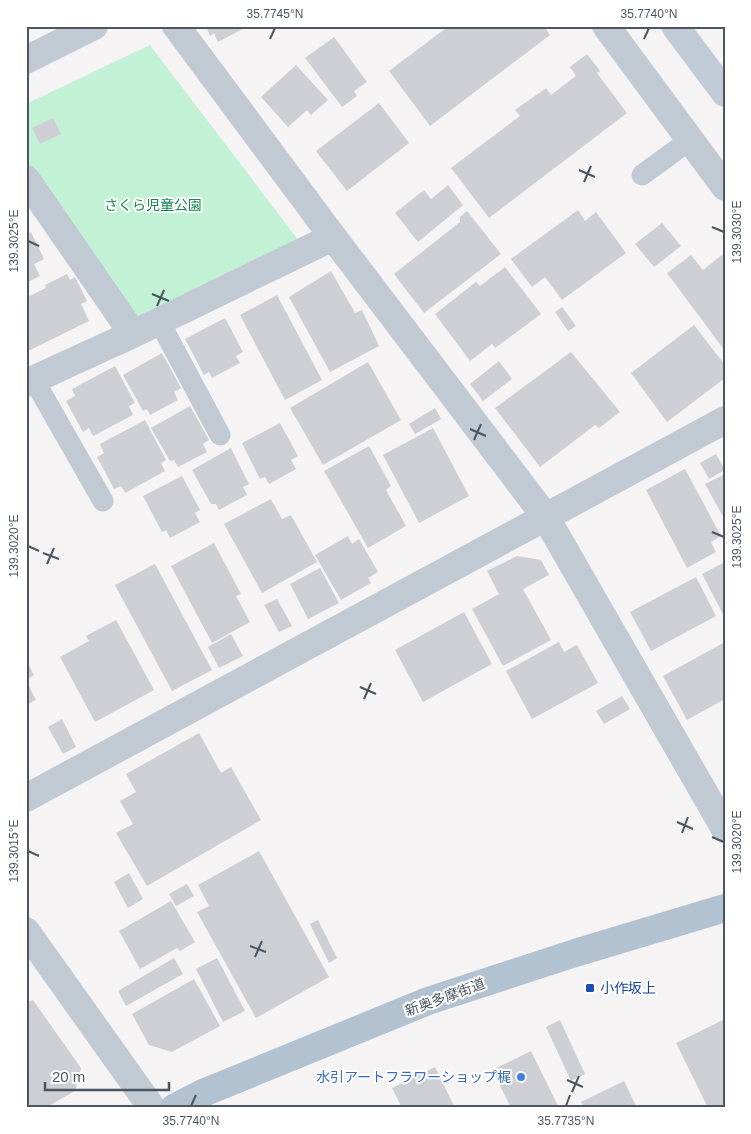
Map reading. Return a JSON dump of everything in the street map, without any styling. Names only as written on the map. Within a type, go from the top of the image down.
[{"type":"main road","points":[[675,26],[725,93]]},
{"type":"main road","name":"新奥多摩街道","points":[[174,1108],[203,1093],[428,1001],[576,952],[725,908]]},
{"type":"street","points":[[26,60],[94,26]]},
{"type":"street","points":[[176,26],[333,237],[545,516],[725,829]]},
{"type":"street","points":[[606,26],[725,187]]},
{"type":"street","points":[[26,179],[133,334]]},
{"type":"street","points":[[30,382],[333,237]]},
{"type":"street","points":[[26,798],[725,420]]},
{"type":"street","points":[[26,931],[152,1108]]},
{"type":"lane","points":[[642,175],[690,140]]},
{"type":"lane","points":[[159,321],[220,435]]},
{"type":"lane","points":[[30,382],[103,501]]},
{"type":"green space","name":"さくら児童公園","points":[[150,45],[305,249],[124,327],[26,186],[26,104]]},
{"type":"building","points":[[206,26],[248,26],[218,42],[214,33],[210,36]]},
{"type":"building","points":[[449,26],[544,26],[550,35],[430,126],[389,71]]},
{"type":"building","points":[[334,37],[367,82],[354,91],[357,96],[342,107],[305,58]]},
{"type":"building","points":[[587,54],[600,71],[597,73],[627,113],[489,218],[451,168],[520,116],[515,110],[546,88],[551,95],[576,76],[570,67]]},
{"type":"building","points":[[296,65],[328,100],[311,115],[307,110],[288,127],[261,97]]},
{"type":"building","points":[[379,103],[409,143],[347,191],[316,151]]},
{"type":"building","points":[[53,118],[61,134],[40,144],[32,128]]},
{"type":"building","points":[[448,185],[463,205],[418,242],[395,213],[424,190],[431,199]]},
{"type":"building","points":[[578,210],[585,221],[596,212],[626,253],[562,300],[545,277],[532,287],[511,259]]},
{"type":"building","points":[[467,211],[501,254],[424,313],[394,274],[460,222],[460,217]]},
{"type":"building","points":[[662,223],[681,246],[654,267],[635,244]]},
{"type":"building","points":[[31,232],[44,259],[34,264],[40,276],[26,283],[26,235]]},
{"type":"building","points":[[691,255],[703,270],[722,255],[725,259],[725,351],[667,273]]},
{"type":"building","points":[[505,267],[541,314],[495,348],[492,344],[470,361],[435,314],[476,282],[480,286]]},
{"type":"building","points":[[331,271],[355,313],[362,310],[379,346],[330,372],[289,297]]},
{"type":"building","points":[[67,274],[70,280],[75,277],[87,301],[81,304],[89,321],[26,352],[26,298],[46,288],[45,285]]},
{"type":"building","points":[[277,295],[322,380],[285,400],[240,315]]},
{"type":"building","points":[[562,307],[576,326],[568,331],[555,312]]},
{"type":"building","points":[[225,318],[243,352],[236,356],[240,363],[212,378],[209,372],[204,375],[185,339]]},
{"type":"building","points":[[694,325],[725,365],[725,378],[667,422],[631,373]]},
{"type":"building","points":[[571,352],[620,412],[599,428],[595,425],[540,467],[495,408]]},
{"type":"building","points":[[162,353],[181,388],[174,392],[178,400],[150,415],[147,409],[143,411],[123,375]]},
{"type":"building","points":[[499,361],[512,379],[483,401],[470,384]]},
{"type":"building","points":[[368,362],[401,420],[323,465],[290,408]]},
{"type":"building","points":[[115,366],[135,403],[129,406],[133,415],[93,436],[89,428],[83,432],[66,401],[75,396],[72,389]]},
{"type":"building","points":[[190,406],[209,440],[203,444],[207,452],[178,467],[174,460],[170,461],[151,428]]},
{"type":"building","points":[[435,408],[441,419],[415,434],[409,424]]},
{"type":"building","points":[[145,420],[166,460],[161,463],[165,471],[125,493],[121,486],[114,489],[97,457],[104,453],[100,444]]},
{"type":"building","points":[[280,423],[298,456],[291,460],[296,469],[269,484],[265,477],[260,479],[242,443]]},
{"type":"building","points":[[433,428],[469,496],[419,523],[383,455]]},
{"type":"building","points":[[369,446],[391,486],[386,490],[406,526],[368,548],[324,471]]},
{"type":"building","points":[[231,448],[249,484],[243,487],[247,495],[219,510],[216,504],[211,504],[192,470]]},
{"type":"building","points":[[716,454],[725,470],[709,479],[700,463]]},
{"type":"building","points":[[685,469],[721,536],[711,542],[716,552],[687,568],[646,490]]},
{"type":"building","points":[[725,474],[725,520],[705,484]]},
{"type":"building","points":[[182,476],[200,510],[195,513],[200,522],[170,538],[166,530],[162,532],[143,496]]},
{"type":"building","points":[[271,499],[282,519],[291,515],[317,562],[262,593],[224,524]]},
{"type":"building","points":[[348,536],[352,544],[359,539],[378,572],[368,578],[371,583],[341,600],[315,555]]},
{"type":"building","points":[[214,543],[241,594],[236,596],[250,622],[212,643],[171,566]]},
{"type":"building","points":[[517,556],[541,560],[549,575],[523,589],[551,640],[503,666],[472,609],[499,594],[487,571]]},
{"type":"building","points":[[725,562],[725,618],[702,574]]},
{"type":"building","points":[[155,564],[212,670],[172,691],[115,585]]},
{"type":"building","points":[[320,568],[339,603],[308,619],[290,584]]},
{"type":"building","points":[[696,577],[716,616],[651,651],[630,612]]},
{"type":"building","points":[[277,599],[292,626],[279,632],[264,605]]},
{"type":"building","points":[[464,612],[492,664],[423,702],[395,650]]},
{"type":"building","points":[[116,620],[154,690],[95,722],[60,657],[89,641],[86,636]]},
{"type":"building","points":[[231,634],[243,656],[219,668],[208,647]]},
{"type":"building","points":[[559,642],[564,652],[577,645],[598,683],[532,719],[506,671]]},
{"type":"building","points":[[725,642],[725,699],[687,720],[663,676]]},
{"type":"building","points":[[26,660],[34,675],[26,680]]},
{"type":"building","points":[[26,680],[36,700],[26,705]]},
{"type":"building","points":[[622,696],[630,709],[604,724],[596,711]]},
{"type":"building","points":[[62,719],[76,747],[63,754],[48,727]]},
{"type":"building","points":[[199,733],[221,773],[231,767],[261,820],[147,886],[116,833],[133,824],[120,801],[136,792],[126,774]]},
{"type":"building","points":[[259,851],[329,977],[256,1018],[197,912],[209,906],[198,885]]},
{"type":"building","points":[[129,873],[143,899],[128,908],[114,882]]},
{"type":"building","points":[[187,884],[194,896],[176,906],[169,894]]},
{"type":"building","points":[[171,901],[195,942],[180,951],[177,948],[140,969],[119,931]]},
{"type":"building","points":[[318,920],[337,958],[329,963],[310,924]]},
{"type":"building","points":[[174,958],[183,974],[126,1006],[118,991]]},
{"type":"building","points":[[217,958],[245,1011],[223,1022],[196,969]]},
{"type":"building","points":[[194,979],[220,1026],[172,1052],[149,1045],[132,1014]]},
{"type":"building","points":[[26,1000],[28,1002],[33,1000],[81,1068],[75,1091],[45,1108],[26,1108]]},
{"type":"building","points":[[725,1019],[725,1107],[708,1108],[676,1043]]},
{"type":"building","points":[[560,1020],[585,1074],[571,1081],[546,1027]]},
{"type":"building","points":[[531,1051],[559,1108],[511,1108],[492,1070]]},
{"type":"building","points":[[435,1067],[455,1108],[402,1108],[392,1088]]},
{"type":"building","points":[[624,1081],[637,1108],[584,1108],[581,1102]]},
{"type":"place","name":"小作坂上","points":[[590,988]]},
{"type":"place","name":"水引アートフラワーショップ梶","points":[[521,1077]]}]
